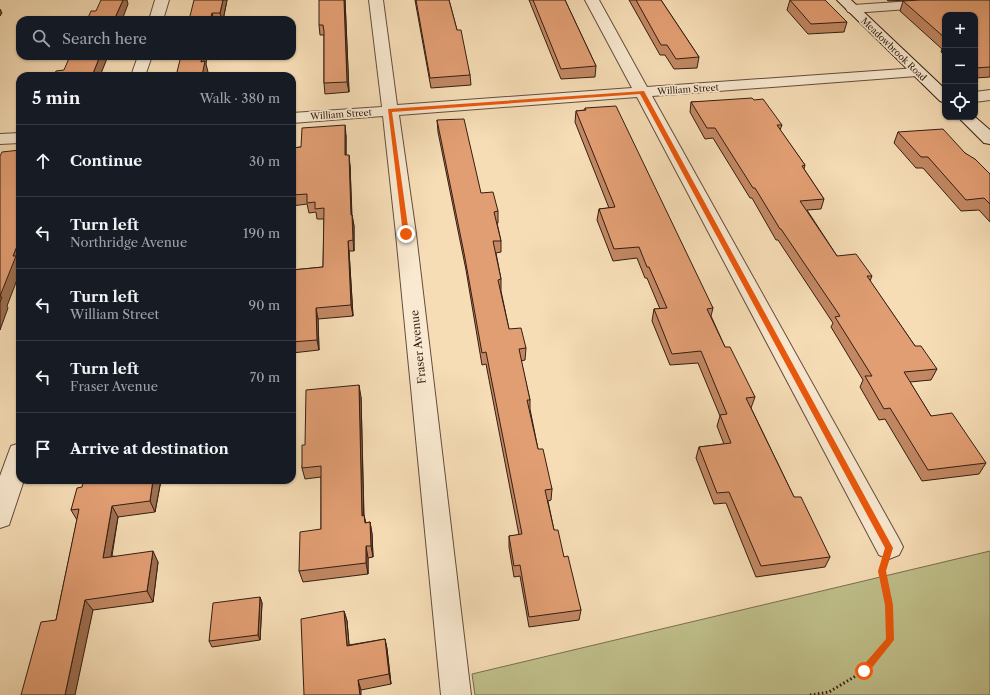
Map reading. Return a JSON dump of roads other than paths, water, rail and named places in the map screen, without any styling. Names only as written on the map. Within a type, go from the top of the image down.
[{"type":"street","points":[[157,16],[162,0]]},
{"type":"street","name":"Fraser Avenue","points":[[376,0],[406,234],[456,695]]},
{"type":"street","points":[[592,0],[889,548]]},
{"type":"street","points":[[848,5],[986,0]]},
{"type":"street","name":"Meadowbrook Road","points":[[848,5],[942,95]]},
{"type":"street","points":[[139,72],[143,60]]},
{"type":"street","name":"William Street","points":[[296,118],[917,72]]},
{"type":"street","points":[[978,97],[990,96]]},
{"type":"street","points":[[969,120],[990,139]]},
{"type":"street","points":[[0,139],[16,138]]},
{"type":"street","points":[[0,516],[16,466]]}]
